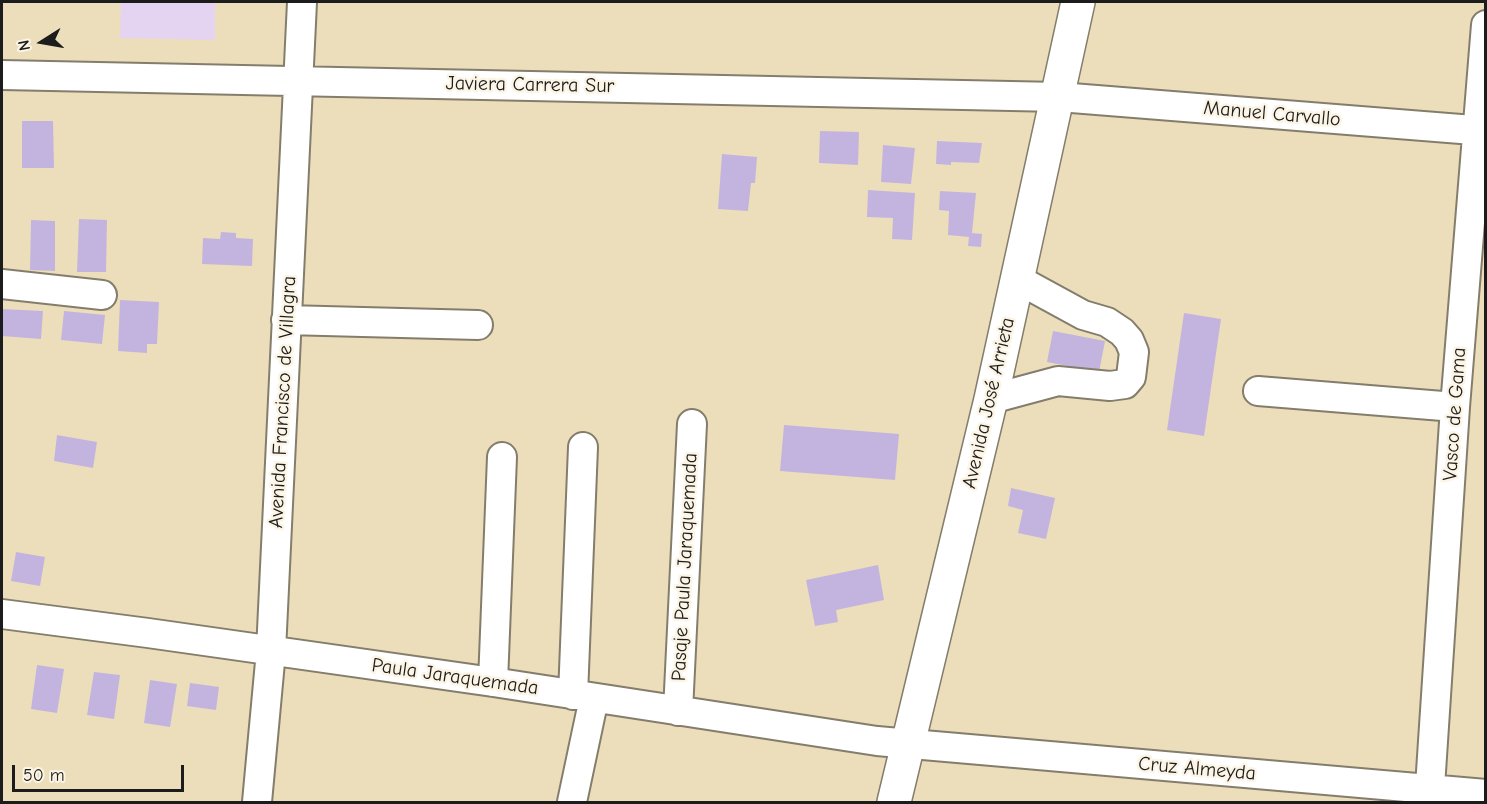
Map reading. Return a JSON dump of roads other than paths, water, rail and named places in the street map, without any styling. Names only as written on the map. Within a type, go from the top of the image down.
[{"type":"main road","name":"Avenida José Arrieta","points":[[894,802],[991,399],[1078,2]]},
{"type":"street","name":"Avenida Francisco de Villagra","points":[[257,802],[299,320],[298,81],[302,2]]},
{"type":"street","name":"Vasco de Gama","points":[[1429,796],[1455,407],[1481,130],[1485,25]]},
{"type":"street","name":"Javiera Carrera Sur","points":[[2,75],[1059,97]]},
{"type":"street","name":"Manuel Carvallo","points":[[1059,97],[1481,130]]},
{"type":"street","points":[[991,399],[1058,381],[1110,386],[1125,384],[1131,377],[1134,352],[1129,340],[1122,332],[1107,322],[1083,315],[1017,279]]},
{"type":"street","points":[[2,284],[102,295]]},
{"type":"street","points":[[299,320],[478,325]]},
{"type":"street","points":[[1258,391],[1455,407]]},
{"type":"street","name":"Pasaje Paula Jaraquemada","points":[[678,711],[692,424]]},
{"type":"street","points":[[572,802],[584,697],[583,447]]},
{"type":"street","points":[[493,682],[502,457]]},
{"type":"street","name":"Paula Jaraquemada","points":[[2,614],[493,682],[908,744]]},
{"type":"street","name":"Cruz Almeyda","points":[[908,744],[1429,796],[1485,794]]}]
